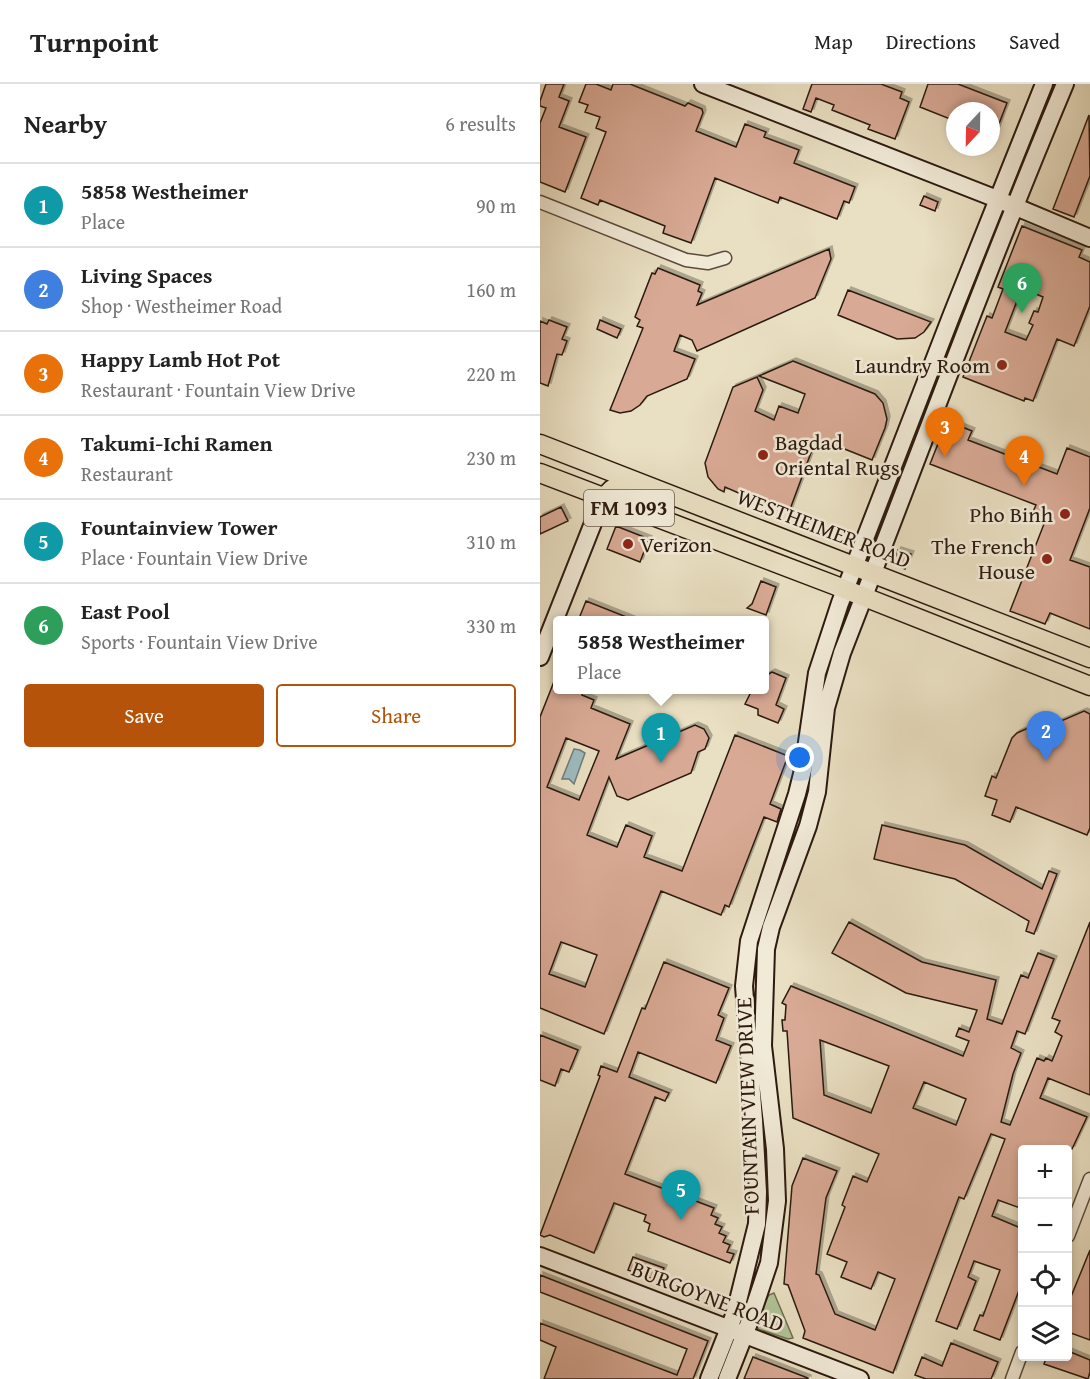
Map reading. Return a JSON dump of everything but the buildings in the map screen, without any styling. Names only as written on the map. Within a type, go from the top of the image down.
[{"type":"main road","points":[[703,84],[997,199],[1090,238]]},
{"type":"main road","name":"FOUNTAIN VIEW DRIVE","points":[[727,1379],[757,1224],[758,1192],[744,986],[749,941],[763,925],[808,826],[820,774],[814,752],[817,673],[845,589],[1044,84]]},
{"type":"main road","name":"FOUNTAIN VIEW DRIVE","points":[[709,1379],[737,1330],[769,1263],[777,1201],[775,1149],[763,1046],[766,949],[763,925],[803,770],[814,752],[842,653],[939,399],[1013,206],[1065,84]]},
{"type":"main road","points":[[922,393],[939,399]]},
{"type":"main road","name":"WESTHEIMER ROAD","points":[[542,445],[1083,655]]},
{"type":"main road","name":"FM 1093","points":[[540,473],[864,596],[1090,686]]},
{"type":"main road","points":[[556,616],[603,498],[612,489],[617,488],[664,505],[676,497]]},
{"type":"main road","points":[[540,657],[553,624]]},
{"type":"main road","points":[[992,647],[1016,646],[1065,664],[1083,655]]},
{"type":"main road","points":[[1069,678],[1080,672],[1090,671]]},
{"type":"main road","points":[[803,770],[820,774]]},
{"type":"main road","points":[[754,1149],[775,1149]]},
{"type":"main road","name":"BURGOYNE ROAD","points":[[540,1256],[860,1379]]},
{"type":"street","points":[[540,202],[686,260],[708,262],[725,258]]},
{"type":"street","points":[[1072,1226],[1090,1179]]},
{"type":"street","points":[[1012,1379],[1019,1361]]},
{"type":"green space","points":[[774,1293],[793,1338],[788,1339],[758,1329],[755,1321],[769,1295]]},
{"type":"water","points":[[574,749],[585,753],[574,784],[569,779],[562,779]]},
{"type":"place","name":"East Pool","points":[[1022,313]]},
{"type":"place","name":"Laundry Room","points":[[1002,365]]},
{"type":"place","name":"Bagdad Oriental Rugs","points":[[763,455]]},
{"type":"place","name":"Happy Lamb Hot Pot","points":[[945,457]]},
{"type":"place","name":"Takumi-Ichi Ramen","points":[[1024,486]]},
{"type":"place","name":"Pho Binh","points":[[1065,514]]},
{"type":"place","name":"Verizon","points":[[628,544]]},
{"type":"place","name":"The French House","points":[[1047,559]]},
{"type":"place","name":"Living Spaces","points":[[1046,761]]},
{"type":"place","name":"5858 Westheimer","points":[[661,763]]},
{"type":"place","name":"Fountainview Tower","points":[[681,1220]]}]
